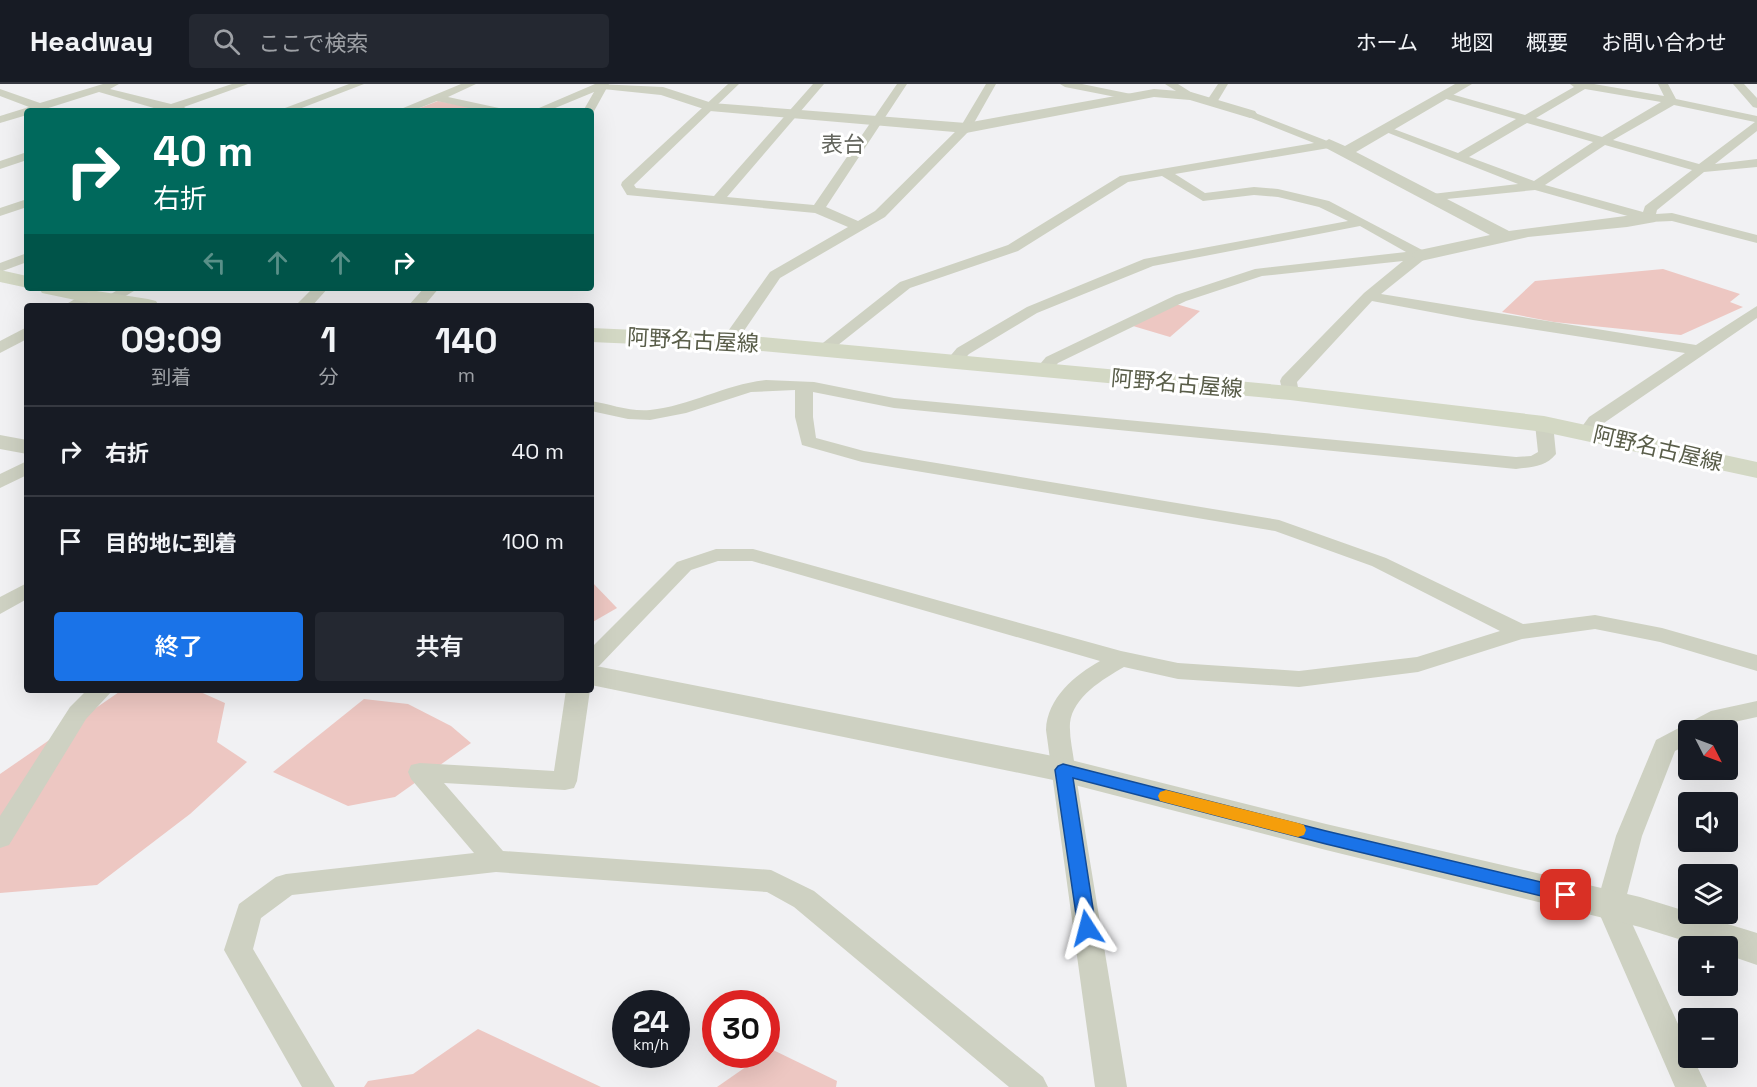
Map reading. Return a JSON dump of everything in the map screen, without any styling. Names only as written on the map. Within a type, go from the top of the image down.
[{"type":"main road","points":[[0,276],[24,281]]},
{"type":"main road","points":[[59,291],[88,301],[112,303]]},
{"type":"main road","name":"阿野名古屋線","points":[[594,335],[729,341],[1290,393],[1544,424],[1757,470]]},
{"type":"street","points":[[37,108],[114,84]]},
{"type":"street","points":[[170,108],[243,84]]},
{"type":"street","points":[[291,108],[359,84]]},
{"type":"street","points":[[410,108],[471,84]]},
{"type":"street","points":[[591,108],[604,84]]},
{"type":"street","points":[[545,108],[604,84],[663,91],[710,107],[966,128],[1131,97],[1157,89],[1191,96],[1250,114],[1329,144],[1507,237]]},
{"type":"street","points":[[734,84],[627,185],[632,192],[818,209],[858,226]]},
{"type":"street","points":[[718,199],[819,84]]},
{"type":"street","points":[[818,209],[902,84]]},
{"type":"street","points":[[729,341],[775,275],[880,214],[966,128],[991,84]]},
{"type":"street","points":[[1065,84],[1131,97]]},
{"type":"street","points":[[1170,84],[1191,96]]},
{"type":"street","points":[[1212,102],[1223,84]]},
{"type":"street","points":[[1347,153],[1465,84]]},
{"type":"street","points":[[1663,84],[1672,101]]},
{"type":"street","points":[[1738,84],[1757,105]]},
{"type":"street","points":[[1459,157],[1579,85],[1757,119]]},
{"type":"street","points":[[99,89],[164,108]]},
{"type":"street","points":[[0,92],[40,107]]},
{"type":"street","points":[[1447,96],[1702,169],[1757,163]]},
{"type":"street","points":[[437,98],[485,108]]},
{"type":"street","points":[[1432,198],[1535,186],[1603,141],[1672,101]]},
{"type":"street","points":[[0,120],[24,112]]},
{"type":"street","points":[[1649,218],[1650,209],[1757,125]]},
{"type":"street","points":[[1386,130],[1535,186],[1649,218]]},
{"type":"street","points":[[822,350],[905,285],[1013,248],[1124,179],[1329,144]]},
{"type":"street","points":[[0,165],[24,157]]},
{"type":"street","points":[[1162,171],[1203,197],[1254,191],[1278,193],[1324,204],[1421,255]]},
{"type":"street","points":[[0,212],[24,203]]},
{"type":"street","points":[[1043,370],[1052,360],[1181,298],[1260,272],[1421,255],[1528,232],[1649,218],[1672,217],[1757,239]]},
{"type":"street","points":[[954,361],[963,351],[1032,310],[1149,262],[1362,222]]},
{"type":"street","points":[[1290,393],[1288,381],[1369,296],[1421,255]]},
{"type":"street","points":[[0,268],[24,258]]},
{"type":"street","points":[[88,301],[122,291]]},
{"type":"street","points":[[306,303],[318,291]]},
{"type":"street","points":[[419,303],[429,291]]},
{"type":"street","points":[[1369,296],[1473,315],[1698,350]]},
{"type":"street","points":[[1587,432],[1595,421],[1757,311]]},
{"type":"street","points":[[0,348],[24,334]]},
{"type":"street","points":[[594,407],[648,416],[740,388],[767,384],[804,387],[894,403],[1516,463],[1536,461],[1547,454],[1544,424]]},
{"type":"street","points":[[804,387],[804,417],[808,441],[862,456],[1279,526],[1379,562],[1520,632]]},
{"type":"street","points":[[0,442],[24,446]]},
{"type":"street","points":[[0,482],[24,469]]},
{"type":"street","points":[[594,658],[684,566],[716,555],[753,555],[1121,659],[1179,670],[1299,678],[1418,664],[1520,632],[1594,621],[1662,635],[1757,663]]},
{"type":"street","points":[[0,607],[24,592]]},
{"type":"street","points":[[1111,1087],[1063,770],[1058,720],[1070,698],[1095,673],[1121,659]]},
{"type":"street","points":[[594,676],[1063,770],[1326,837],[1640,912],[1757,949]]},
{"type":"street","points":[[0,838],[78,713],[98,693]]},
{"type":"street","points":[[496,861],[420,772],[566,781],[578,693]]},
{"type":"street","points":[[1713,720],[1757,709]]},
{"type":"street","points":[[1678,739],[1665,746],[1629,836],[1610,906],[1691,1087]]},
{"type":"street","points":[[319,1087],[238,950],[249,912],[286,885],[496,861],[771,881],[804,899],[1032,1087]]},
{"type":"shaded area","points":[[438,101],[474,108],[420,108]]},
{"type":"shaded area","points":[[1663,269],[1740,294],[1730,302],[1743,307],[1681,335],[1554,322],[1502,312],[1535,281]]},
{"type":"shaded area","points":[[1176,304],[1200,311],[1170,337],[1133,326]]},
{"type":"shaded area","points":[[594,584],[617,608],[594,621]]},
{"type":"shaded area","points":[[118,693],[203,693],[225,703],[217,742],[247,762],[190,814],[97,885],[0,893],[0,774]]},
{"type":"shaded area","points":[[364,699],[408,704],[451,726],[471,743],[395,797],[348,806],[273,772]]},
{"type":"shaded area","points":[[478,1029],[601,1087],[364,1087],[368,1081],[413,1074]]},
{"type":"shaded area","points":[[780,1053],[837,1081],[836,1087],[717,1087],[744,1068],[780,1068]]},
{"type":"slow traffic","points":[[1166,796],[1298,830]]},
{"type":"district","name":"表台","points":[[843,144]]},
{"type":"route","points":[[1087,928],[1063,770],[1566,895]]}]
